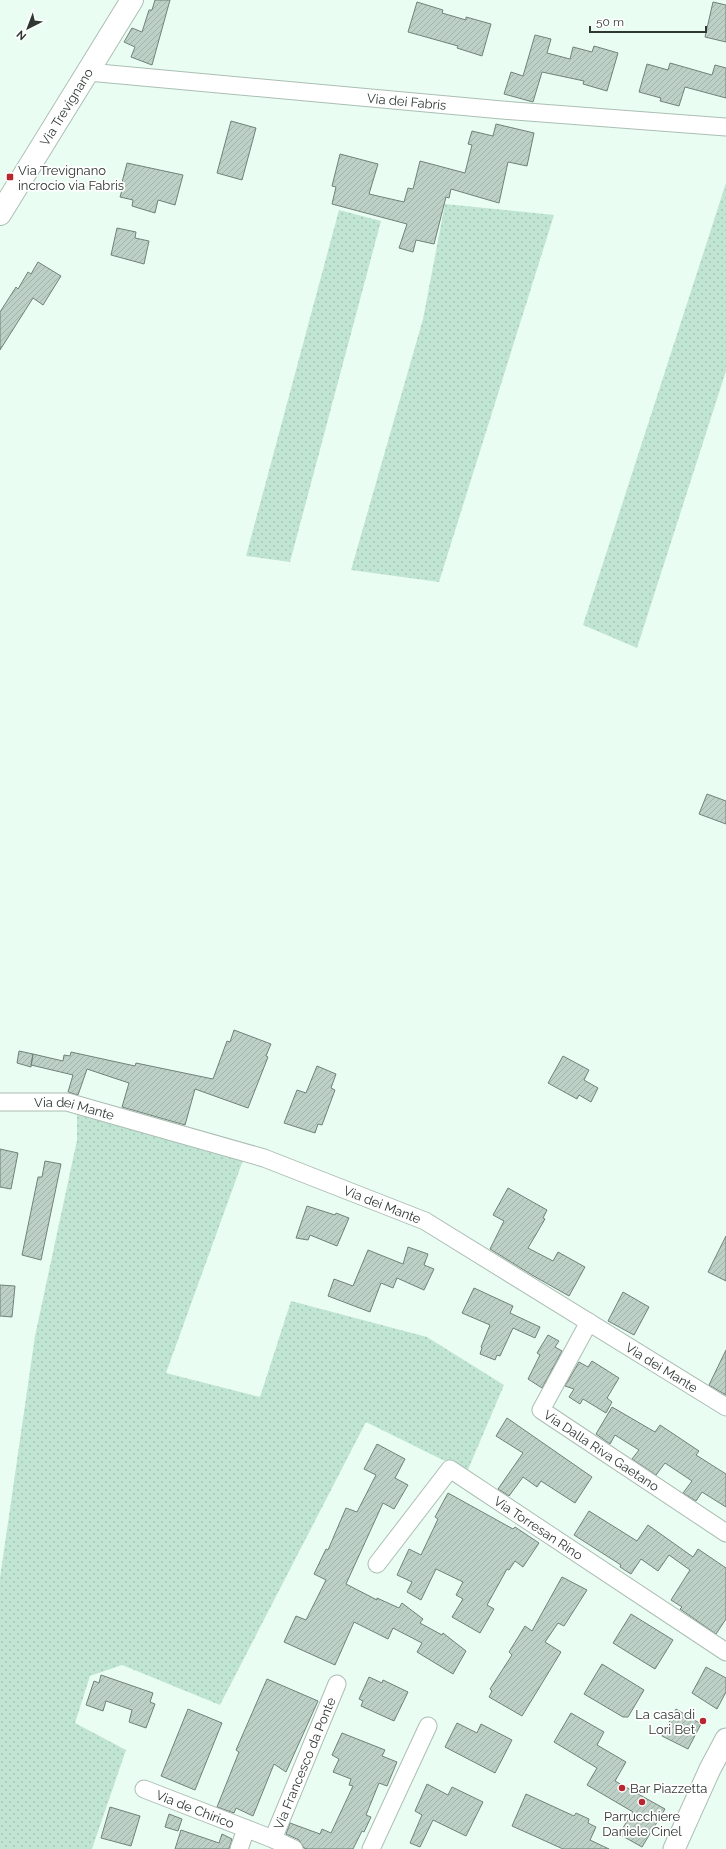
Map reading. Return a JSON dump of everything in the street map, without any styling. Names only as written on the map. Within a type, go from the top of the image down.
[{"type":"main road","name":"Via Trevignano","points":[[0,214],[132,0]]},
{"type":"street","name":"Via dei Fabris","points":[[88,72],[502,110],[726,127]]},
{"type":"street","name":"Via dei Mante","points":[[0,1102],[67,1102],[264,1158],[425,1221],[726,1406]]},
{"type":"street","name":"Via Dalla Riva Gaetano","points":[[589,1322],[541,1410],[726,1533]]},
{"type":"street","name":"Via Torresan Rino","points":[[377,1564],[450,1469],[726,1652]]},
{"type":"street","name":"Via Francesco da Ponte","points":[[246,1829],[273,1839],[337,1684]]},
{"type":"street","points":[[371,1849],[428,1726]]},
{"type":"street","points":[[676,1848],[724,1747]]},
{"type":"street","name":"Via de Chirico","points":[[144,1789],[246,1829]]},
{"type":"street","points":[[239,1849],[246,1829]]},
{"type":"street","points":[[273,1839],[294,1849]]},
{"type":"green space","points":[[726,183],[726,371],[637,648],[583,625]]},
{"type":"green space","points":[[445,204],[554,215],[439,582],[351,570],[423,319]]},
{"type":"green space","points":[[339,210],[381,221],[290,562],[246,556]]},
{"type":"green space","points":[[77,1107],[246,1152],[166,1373],[260,1397],[291,1301],[427,1337],[504,1385],[467,1472],[366,1422],[220,1705],[122,1665],[90,1676],[75,1723],[126,1750],[92,1849],[0,1849],[0,1578],[35,1336],[77,1140]]},
{"type":"building","points":[[155,0],[170,0],[152,65],[131,57],[135,47],[124,42],[132,28],[142,32],[149,10],[152,10]]},
{"type":"building","points":[[417,2],[443,10],[442,13],[466,20],[466,17],[491,24],[482,56],[457,48],[458,46],[408,32]]},
{"type":"building","points":[[713,2],[726,5],[726,42],[705,37]]},
{"type":"building","points":[[535,35],[551,39],[547,53],[570,59],[573,47],[592,52],[594,46],[618,53],[607,91],[583,84],[584,81],[542,72],[533,102],[504,94],[511,72],[523,76]]},
{"type":"building","points":[[670,63],[712,75],[715,65],[726,68],[726,98],[685,87],[679,106],[660,101],[661,98],[639,92],[647,64],[668,70]]},
{"type":"building","points":[[231,121],[256,128],[242,180],[217,173]]},
{"type":"building","points":[[496,124],[534,133],[527,166],[508,162],[499,203],[451,189],[449,198],[446,197],[434,244],[416,240],[413,252],[399,248],[407,224],[332,204],[336,187],[332,186],[340,154],[378,164],[369,194],[404,202],[408,188],[413,189],[420,161],[465,173],[472,145],[468,144],[472,131],[493,136]]},
{"type":"building","points":[[127,163],[183,175],[175,205],[158,200],[155,213],[132,206],[133,200],[120,197],[122,190],[120,190]]},
{"type":"building","points":[[117,228],[136,232],[135,238],[149,241],[144,264],[111,255]]},
{"type":"building","points":[[38,262],[61,276],[43,305],[33,298],[0,350],[0,312],[16,287],[18,289],[28,272],[31,274]]},
{"type":"building","points":[[707,794],[726,801],[726,824],[699,814]]},
{"type":"building","points":[[234,1030],[271,1044],[266,1056],[268,1057],[248,1108],[195,1089],[185,1125],[122,1107],[129,1083],[87,1069],[78,1095],[68,1092],[73,1075],[31,1065],[33,1054],[63,1061],[64,1055],[70,1056],[71,1052],[135,1066],[136,1063],[213,1079],[227,1041],[230,1042]]},
{"type":"building","points":[[19,1051],[33,1054],[31,1067],[17,1063]]},
{"type":"building","points":[[563,1056],[589,1070],[584,1080],[598,1088],[591,1102],[579,1095],[577,1099],[548,1083]]},
{"type":"building","points":[[317,1066],[336,1074],[331,1088],[335,1090],[322,1125],[318,1124],[315,1133],[284,1123],[297,1090],[306,1093]]},
{"type":"building","points":[[0,1149],[18,1153],[11,1189],[0,1187]]},
{"type":"building","points":[[45,1161],[61,1164],[41,1260],[22,1255],[38,1177],[42,1177]]},
{"type":"building","points":[[508,1188],[547,1210],[543,1218],[545,1219],[528,1248],[553,1261],[558,1252],[585,1267],[569,1296],[490,1249],[504,1221],[493,1215]]},
{"type":"building","points":[[307,1206],[335,1215],[336,1213],[349,1218],[337,1246],[310,1235],[308,1240],[296,1238]]},
{"type":"building","points":[[726,1236],[726,1281],[708,1272]]},
{"type":"building","points":[[408,1247],[428,1254],[424,1265],[434,1269],[424,1290],[397,1278],[393,1288],[381,1283],[370,1312],[328,1296],[334,1279],[353,1286],[368,1250],[403,1264]]},
{"type":"building","points":[[0,1285],[15,1286],[12,1317],[0,1316]]},
{"type":"building","points":[[474,1288],[513,1306],[510,1313],[540,1327],[535,1338],[513,1328],[500,1356],[497,1355],[495,1360],[480,1354],[481,1347],[490,1325],[462,1313]]},
{"type":"building","points":[[623,1292],[649,1307],[634,1335],[608,1321]]},
{"type":"building","points":[[548,1335],[559,1341],[555,1347],[562,1351],[542,1388],[528,1379],[540,1355],[537,1353]]},
{"type":"building","points":[[726,1350],[726,1395],[709,1385]]},
{"type":"building","points":[[592,1361],[619,1378],[607,1398],[612,1402],[606,1413],[583,1399],[580,1404],[569,1397],[574,1389],[565,1386],[579,1362],[588,1367]]},
{"type":"building","points":[[612,1407],[655,1432],[660,1425],[699,1451],[696,1455],[726,1474],[726,1507],[702,1492],[696,1501],[683,1493],[692,1481],[665,1463],[656,1475],[632,1459],[639,1450],[615,1435],[610,1444],[596,1434]]},
{"type":"building","points":[[507,1418],[592,1477],[575,1503],[541,1481],[537,1487],[523,1477],[509,1496],[498,1489],[523,1453],[496,1436]]},
{"type":"building","points":[[377,1444],[405,1459],[395,1478],[408,1485],[394,1509],[383,1503],[346,1584],[377,1600],[377,1598],[399,1608],[402,1603],[423,1619],[420,1623],[442,1635],[443,1633],[466,1651],[453,1674],[417,1652],[422,1643],[393,1628],[388,1639],[354,1622],[335,1665],[284,1642],[296,1616],[306,1620],[326,1580],[314,1574],[326,1549],[328,1550],[346,1508],[357,1512],[376,1475],[364,1469]]},
{"type":"building","points":[[448,1493],[513,1529],[515,1527],[539,1543],[523,1567],[515,1561],[509,1570],[507,1569],[487,1605],[494,1609],[480,1633],[452,1617],[463,1599],[456,1595],[463,1582],[436,1569],[421,1600],[407,1592],[412,1582],[397,1575],[409,1549],[421,1555],[438,1519],[435,1517]]},
{"type":"building","points":[[589,1511],[637,1541],[648,1525],[693,1557],[698,1549],[726,1568],[726,1619],[716,1634],[680,1609],[682,1607],[671,1600],[690,1570],[669,1555],[658,1571],[641,1559],[631,1574],[620,1567],[621,1565],[574,1535]]},
{"type":"building","points":[[562,1577],[587,1590],[564,1626],[558,1623],[545,1642],[561,1652],[522,1716],[489,1697],[492,1691],[490,1689],[512,1655],[509,1652],[525,1626],[532,1631]]},
{"type":"building","points":[[631,1614],[673,1640],[655,1669],[613,1643]]},
{"type":"building","points":[[602,1664],[644,1690],[628,1717],[623,1717],[584,1694]]},
{"type":"building","points":[[706,1667],[726,1678],[726,1692],[717,1709],[692,1693]]},
{"type":"building","points":[[101,1675],[153,1693],[150,1702],[155,1704],[146,1728],[129,1722],[132,1710],[106,1701],[103,1711],[86,1705],[94,1681],[99,1683]]},
{"type":"building","points":[[369,1677],[382,1683],[383,1680],[408,1692],[394,1721],[361,1706],[363,1701],[359,1699]]},
{"type":"building","points":[[267,1679],[318,1701],[286,1772],[274,1764],[253,1816],[236,1808],[234,1813],[217,1807],[239,1752],[236,1750]]},
{"type":"building","points":[[188,1709],[222,1723],[195,1790],[161,1776]]},
{"type":"building","points":[[676,1709],[701,1724],[688,1749],[662,1736]]},
{"type":"building","points":[[571,1713],[604,1732],[597,1745],[626,1762],[615,1781],[665,1809],[642,1847],[619,1834],[633,1812],[587,1785],[597,1768],[554,1742]]},
{"type":"building","points":[[457,1723],[477,1733],[481,1724],[512,1740],[495,1773],[445,1747]]},
{"type":"building","points":[[342,1733],[385,1750],[382,1756],[397,1762],[387,1786],[379,1783],[366,1815],[371,1817],[364,1832],[362,1831],[353,1849],[307,1849],[304,1848],[299,1840],[286,1834],[290,1823],[320,1834],[322,1829],[331,1833],[353,1786],[349,1785],[351,1779],[333,1772],[339,1759],[332,1755]]},
{"type":"building","points":[[427,1784],[448,1795],[452,1787],[483,1802],[466,1836],[433,1820],[420,1847],[410,1843],[422,1815],[415,1811]]},
{"type":"building","points":[[526,1794],[574,1816],[576,1813],[589,1819],[588,1823],[596,1827],[590,1840],[609,1849],[563,1849],[512,1826]]},
{"type":"building","points":[[110,1807],[140,1816],[131,1846],[101,1838]]},
{"type":"building","points":[[169,1814],[182,1819],[178,1831],[165,1827]]},
{"type":"building","points":[[181,1830],[219,1843],[222,1834],[232,1839],[229,1849],[175,1849]]},
{"type":"place","name":"Via Trevignano incrocio via Fabris","points":[[10,177]]},
{"type":"place","name":"La casa di Lori Bet","points":[[703,1721]]},
{"type":"place","name":"Bar Piazzetta","points":[[622,1788]]},
{"type":"place","name":"Parrucchiere Daniele Cinel","points":[[642,1802]]}]
